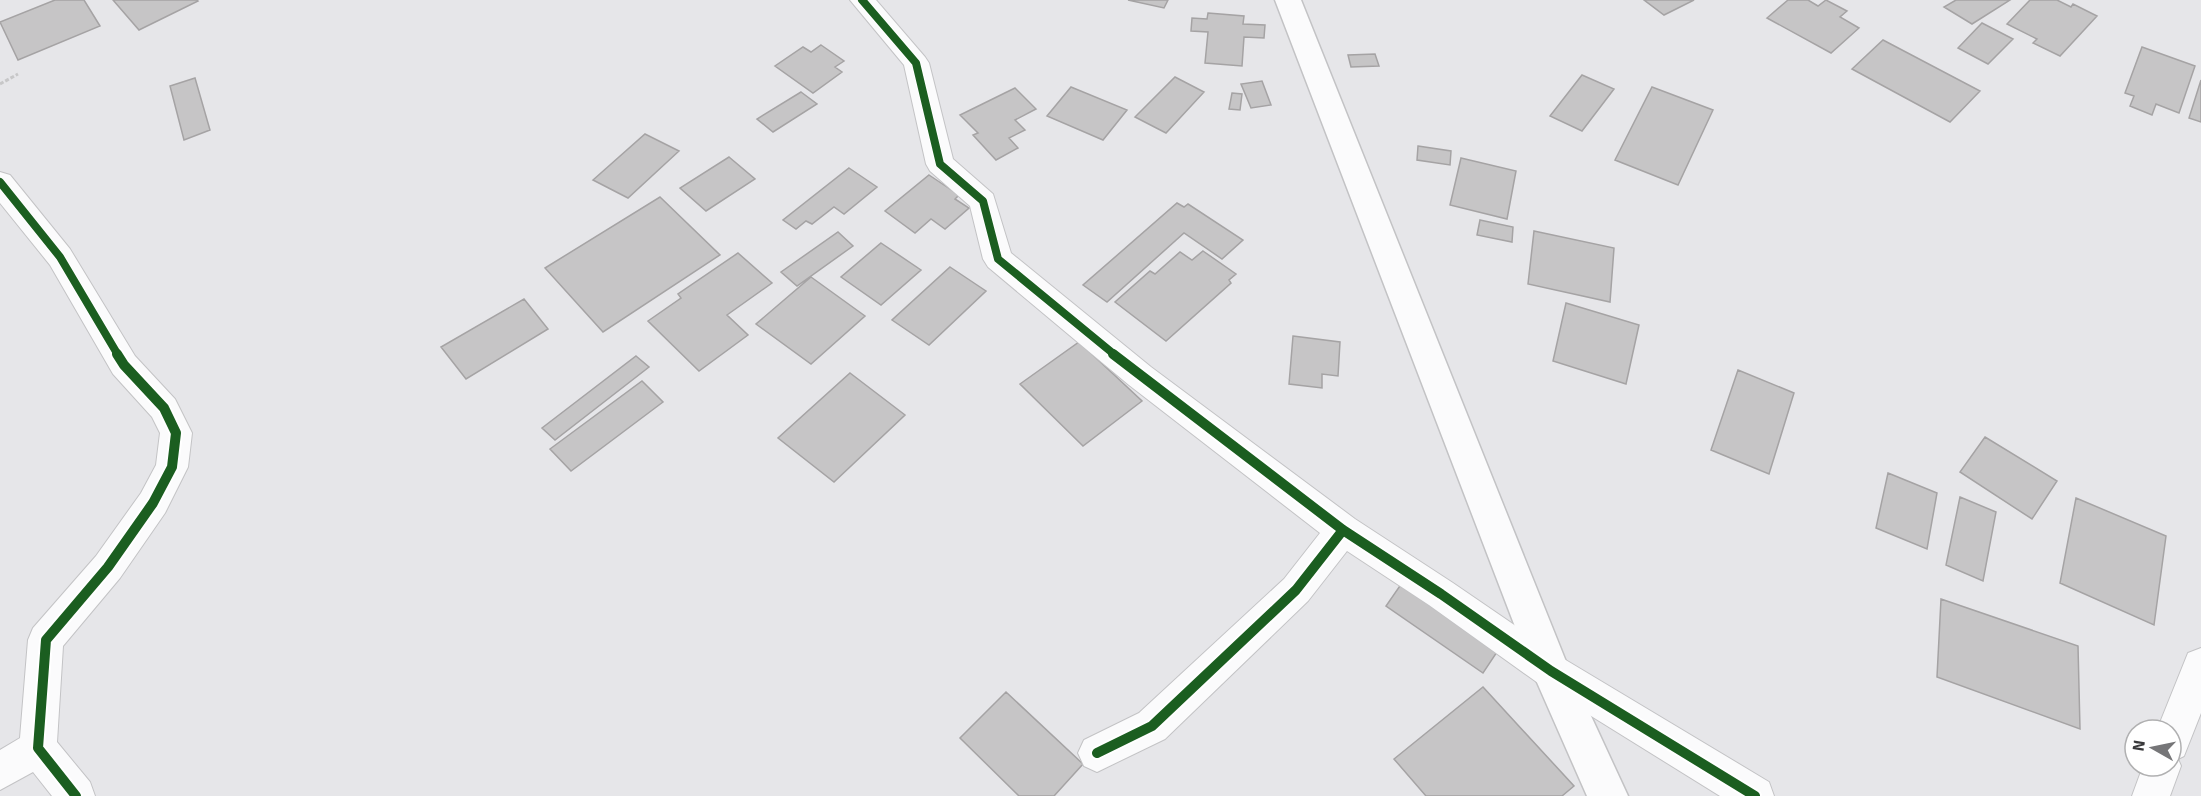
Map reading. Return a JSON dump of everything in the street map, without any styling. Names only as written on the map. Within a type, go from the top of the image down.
[{"type":"main road","points":[[1288,0],[1551,671],[1608,796]]},
{"type":"street","points":[[862,0],[916,63],[940,164],[983,201],[998,259],[1140,376],[1343,530],[1441,594],[1551,671],[1755,796]]},
{"type":"street","points":[[0,182],[60,257],[124,365],[164,408],[176,433],[172,467],[153,503],[108,567],[46,640],[38,748],[76,796]]},
{"type":"street","points":[[1097,753],[1152,726],[1296,590],[1343,530]]},
{"type":"street","points":[[2181,718],[2201,665]]},
{"type":"street","points":[[0,771],[38,748]]},
{"type":"street","points":[[2151,796],[2158,778]]},
{"type":"path","points":[[0,84],[18,74]]},
{"type":"building","points":[[55,0],[84,0],[100,26],[18,60],[0,22]]},
{"type":"building","points":[[113,0],[197,0],[198,1],[139,30]]},
{"type":"building","points":[[1128,0],[1168,0],[1164,8]]},
{"type":"building","points":[[1644,0],[1694,0],[1664,15]]},
{"type":"building","points":[[1788,0],[1808,0],[1818,6],[1826,0],[1847,11],[1840,17],[1859,28],[1831,53],[1767,18]]},
{"type":"building","points":[[1956,0],[2010,0],[1972,24],[1944,7]]},
{"type":"building","points":[[2030,0],[2057,0],[2071,7],[2073,4],[2097,16],[2060,56],[2033,43],[2037,39],[2007,24]]},
{"type":"building","points":[[1208,13],[1244,16],[1243,24],[1265,25],[1264,38],[1244,37],[1242,66],[1205,63],[1208,32],[1191,31],[1192,18],[1207,19]]},
{"type":"building","points":[[1982,23],[2013,39],[1988,64],[1958,48]]},
{"type":"building","points":[[1883,40],[1980,91],[1950,122],[1852,69]]},
{"type":"building","points":[[821,45],[844,61],[835,67],[842,72],[813,93],[775,66],[803,47],[811,52]]},
{"type":"building","points":[[2142,47],[2195,66],[2179,113],[2156,104],[2152,115],[2130,106],[2134,96],[2125,93]]},
{"type":"building","points":[[1375,54],[1379,66],[1351,67],[1348,55]]},
{"type":"building","points":[[1582,75],[1614,89],[1582,131],[1550,116]]},
{"type":"building","points":[[1175,77],[1204,92],[1166,133],[1135,117]]},
{"type":"building","points":[[195,78],[210,130],[184,140],[170,86]]},
{"type":"building","points":[[2201,80],[2201,122],[2189,118]]},
{"type":"building","points":[[1262,81],[1271,105],[1251,108],[1241,84]]},
{"type":"building","points":[[1071,87],[1127,110],[1103,140],[1047,116]]},
{"type":"building","points":[[1652,87],[1713,110],[1678,185],[1615,160]]},
{"type":"building","points":[[1015,88],[1036,109],[1015,120],[1025,130],[1009,138],[1018,148],[996,160],[973,135],[978,133],[960,115]]},
{"type":"building","points":[[801,92],[817,104],[773,132],[757,119]]},
{"type":"building","points":[[1232,93],[1242,94],[1240,110],[1229,109]]},
{"type":"building","points":[[645,134],[679,151],[628,198],[593,180]]},
{"type":"building","points":[[1418,146],[1451,151],[1450,165],[1417,160]]},
{"type":"building","points":[[729,157],[755,179],[706,211],[680,188]]},
{"type":"building","points":[[1461,158],[1516,171],[1507,219],[1450,205]]},
{"type":"building","points":[[849,168],[877,187],[844,214],[834,207],[812,224],[806,221],[796,229],[783,220]]},
{"type":"building","points":[[929,175],[959,195],[955,199],[969,208],[945,229],[931,219],[915,233],[885,211]]},
{"type":"building","points":[[660,197],[720,255],[603,332],[545,268]]},
{"type":"building","points":[[1177,203],[1184,207],[1188,204],[1243,240],[1222,259],[1184,233],[1107,302],[1083,285]]},
{"type":"building","points":[[1480,220],[1513,227],[1512,242],[1477,235]]},
{"type":"building","points":[[1534,231],[1614,248],[1610,302],[1528,284]]},
{"type":"building","points":[[838,232],[853,246],[797,286],[781,272]]},
{"type":"building","points":[[881,243],[921,270],[881,305],[841,277]]},
{"type":"building","points":[[1203,251],[1236,274],[1229,280],[1231,283],[1166,341],[1115,302],[1150,271],[1155,274],[1180,252],[1192,260]]},
{"type":"building","points":[[738,253],[772,283],[727,315],[748,335],[699,371],[648,321],[681,298],[678,294]]},
{"type":"building","points":[[950,267],[986,291],[929,345],[892,320]]},
{"type":"building","points":[[811,277],[865,316],[811,364],[756,324]]},
{"type":"building","points":[[524,299],[548,329],[466,379],[441,347]]},
{"type":"building","points":[[1566,303],[1639,325],[1626,384],[1553,361]]},
{"type":"building","points":[[1293,336],[1340,342],[1338,376],[1322,374],[1322,388],[1289,384]]},
{"type":"building","points":[[1079,342],[1142,401],[1083,446],[1020,384]]},
{"type":"building","points":[[636,356],[649,367],[555,440],[542,428]]},
{"type":"building","points":[[1738,370],[1794,393],[1769,474],[1711,450]]},
{"type":"building","points":[[850,373],[905,415],[834,482],[778,438]]},
{"type":"building","points":[[642,381],[663,402],[571,471],[550,449]]},
{"type":"building","points":[[1985,437],[2057,481],[2032,519],[1960,472]]},
{"type":"building","points":[[1888,473],[1937,493],[1927,549],[1876,528]]},
{"type":"building","points":[[1960,497],[1996,512],[1983,581],[1946,565]]},
{"type":"building","points":[[2076,498],[2166,536],[2154,625],[2060,583]]},
{"type":"building","points":[[1404,580],[1501,646],[1483,673],[1386,606]]},
{"type":"building","points":[[1941,599],[2078,646],[2080,729],[1937,677]]},
{"type":"building","points":[[1483,687],[1574,786],[1562,796],[1426,796],[1394,759]]},
{"type":"building","points":[[1006,692],[1083,764],[1054,796],[1019,796],[960,738]]},
{"type":"cycle path","points":[[862,0],[916,63],[940,164],[983,201],[998,259],[1140,376],[1343,530],[1441,594],[1551,671],[1755,796]]},
{"type":"cycle path","points":[[0,182],[60,257],[124,365],[164,408],[176,433],[172,467],[153,503],[108,567],[46,640],[38,748],[76,796]]},
{"type":"cycle path","points":[[1097,753],[1152,726],[1296,590],[1343,530]]}]
